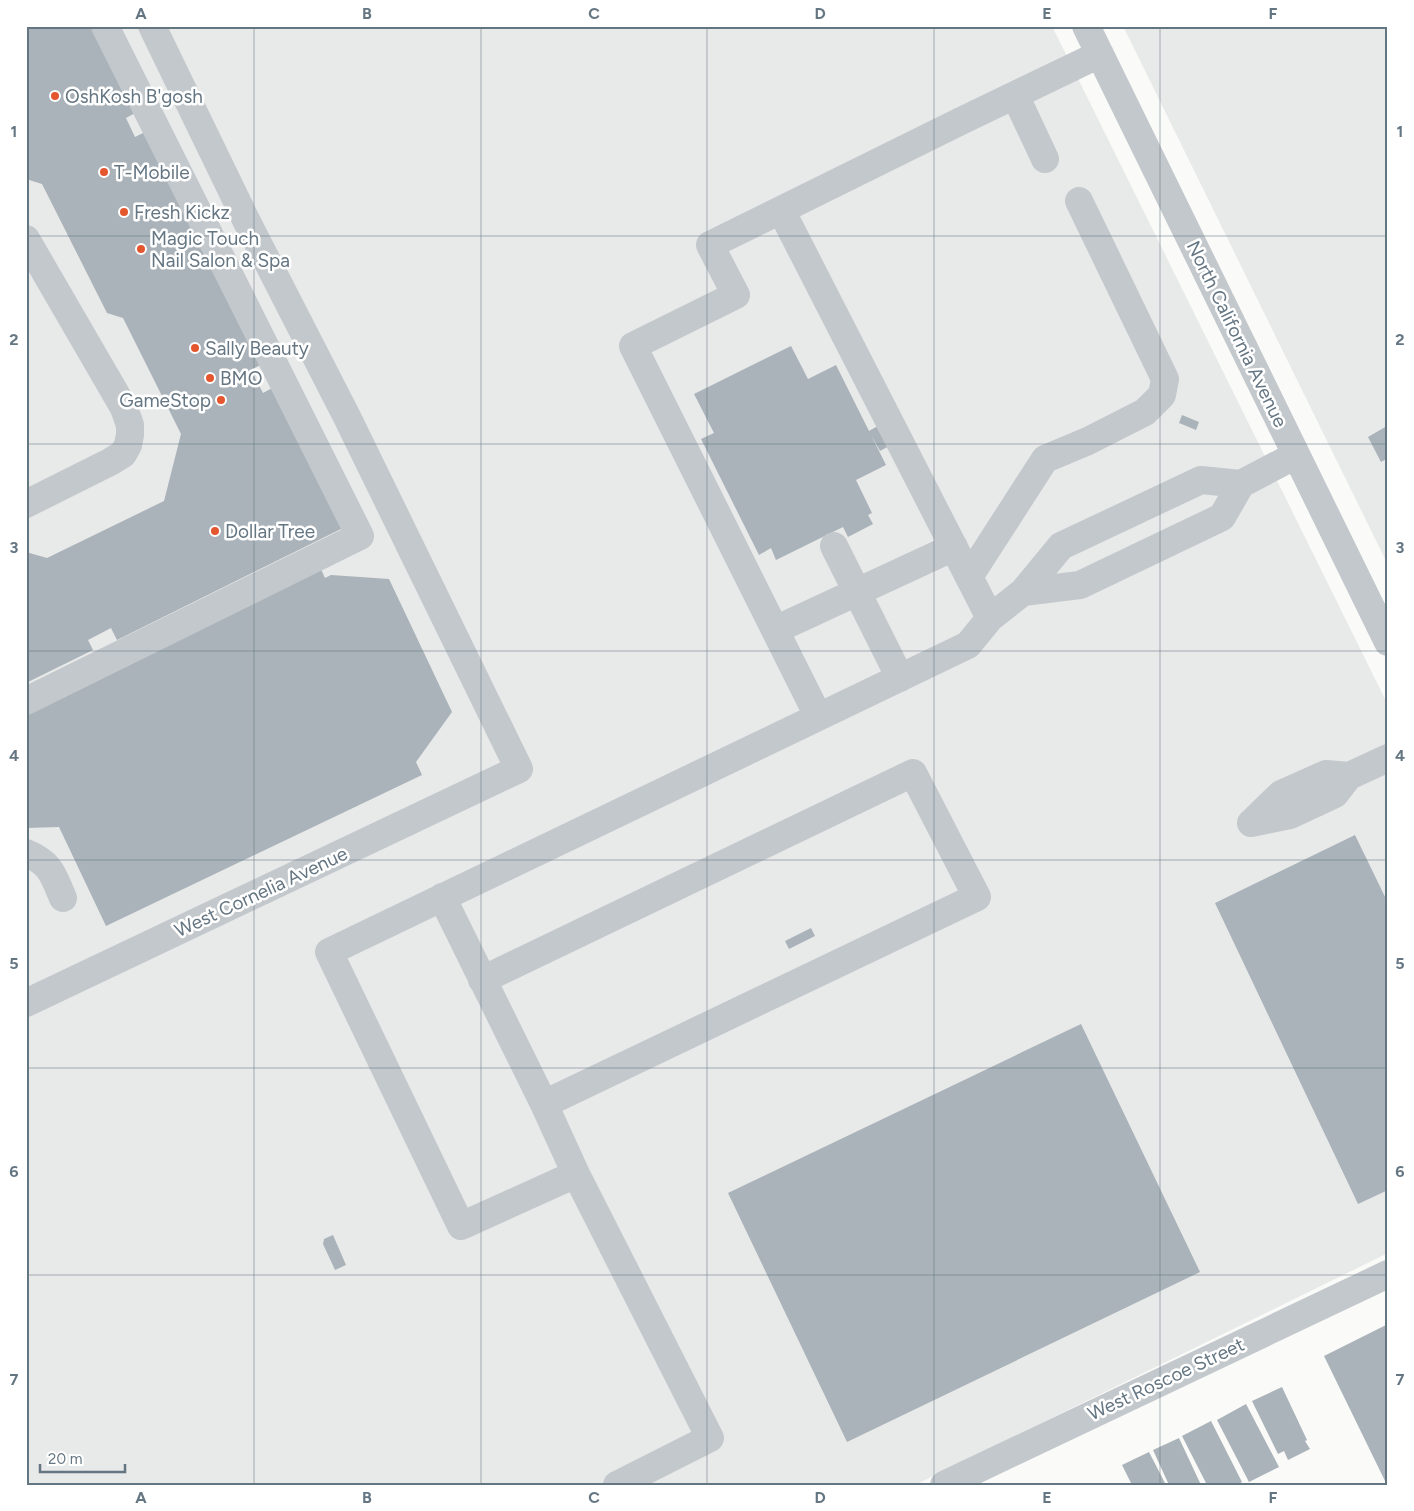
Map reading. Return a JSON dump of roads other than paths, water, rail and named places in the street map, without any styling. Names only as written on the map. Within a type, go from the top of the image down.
[{"type":"street","points":[[26,701],[360,536],[105,26]]},
{"type":"street","name":"West Cornelia Avenue","points":[[26,1003],[519,769],[347,417],[246,220],[152,26]]},
{"type":"street","name":"North California Avenue","points":[[1086,26],[1388,642]]},
{"type":"street","points":[[818,716],[633,346],[736,295],[710,245],[1100,54]]},
{"type":"street","points":[[1015,95],[1045,159]]},
{"type":"street","points":[[970,577],[1045,459],[1088,441],[1145,412],[1162,395],[1165,379],[1079,201]]},
{"type":"street","points":[[781,210],[990,618]]},
{"type":"street","points":[[26,239],[124,408],[130,425],[128,445],[123,454],[26,504]]},
{"type":"street","points":[[1023,592],[1080,586],[1222,517],[1241,484],[1296,455]]},
{"type":"street","points":[[576,1174],[461,1226],[329,952],[968,645],[990,618],[1023,592],[1061,546],[1201,480],[1241,484]]},
{"type":"street","points":[[834,546],[900,678]]},
{"type":"street","points":[[775,630],[954,547]]},
{"type":"street","points":[[1349,776],[1388,758]]},
{"type":"street","points":[[482,980],[914,773],[978,896],[544,1104]]},
{"type":"street","points":[[26,853],[38,858],[51,870],[63,898]]},
{"type":"street","points":[[442,897],[544,1104],[576,1174],[710,1438],[616,1485]]},
{"type":"street","name":"West Roscoe Street","points":[[944,1485],[1388,1274]]},
{"type":"place","name":"OshKosh B'gosh","points":[[55,96]]},
{"type":"place","name":"T-Mobile","points":[[104,172]]},
{"type":"place","name":"Fresh Kickz","points":[[124,212]]},
{"type":"place","name":"Magic Touch Nail Salon & Spa","points":[[141,249]]},
{"type":"place","name":"Sally Beauty","points":[[195,348]]},
{"type":"place","name":"BMO","points":[[210,378]]},
{"type":"place","name":"GameStop","points":[[221,400]]},
{"type":"place","name":"Dollar Tree","points":[[215,531]]}]
